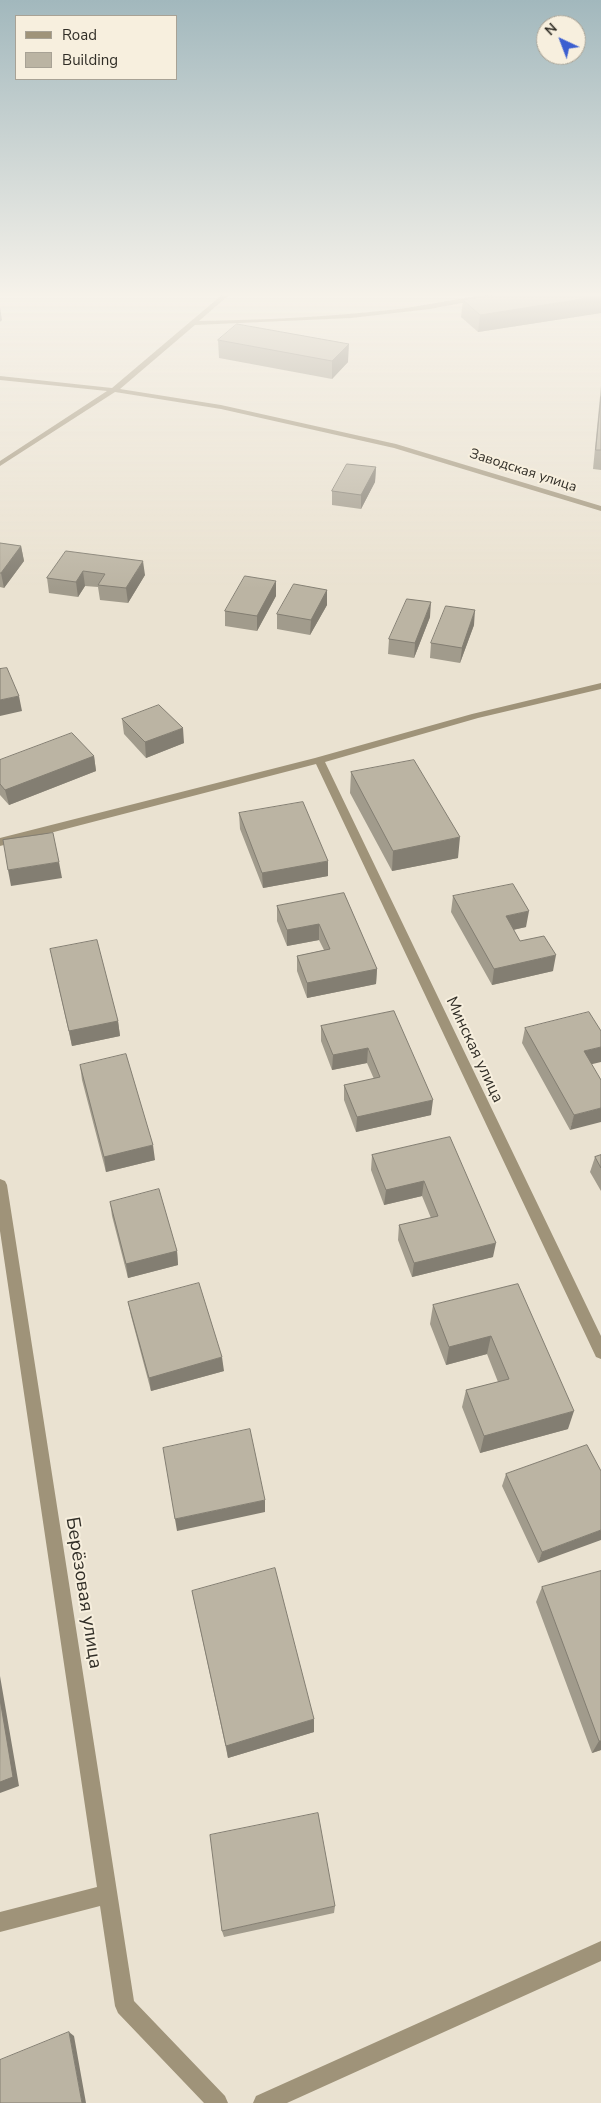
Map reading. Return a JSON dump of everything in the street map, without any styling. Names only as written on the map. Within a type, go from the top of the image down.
[{"type":"street","points":[[0,464],[111,392]]},
{"type":"street","name":"Заводская улица","points":[[127,392],[221,407],[396,446],[601,510]]},
{"type":"street","points":[[0,842],[319,760],[475,716],[601,686]]},
{"type":"street","name":"Минская улица","points":[[319,760],[601,1352]]},
{"type":"street","name":"Берёзовая улица","points":[[0,1185],[125,2006],[218,2103]]},
{"type":"street","points":[[0,1922],[108,1894]]},
{"type":"street","points":[[263,2103],[601,1951]]},
{"type":"building","points":[[601,397],[601,450],[596,450]]},
{"type":"building","points":[[347,464],[376,467],[361,495],[332,491]]},
{"type":"building","points":[[0,543],[21,546],[1,573],[0,573]]},
{"type":"building","points":[[66,551],[143,561],[126,588],[98,585],[105,574],[83,571],[76,582],[47,578]]},
{"type":"building","points":[[245,576],[276,581],[257,616],[225,611]]},
{"type":"building","points":[[294,584],[327,590],[311,620],[277,614]]},
{"type":"building","points":[[407,599],[431,602],[415,643],[389,639]]},
{"type":"building","points":[[446,606],[475,610],[462,648],[431,643]]},
{"type":"building","points":[[7,668],[19,696],[0,700],[0,669]]},
{"type":"building","points":[[159,705],[183,728],[145,742],[122,719]]},
{"type":"building","points":[[72,733],[94,756],[5,790],[0,784],[0,760]]},
{"type":"building","points":[[414,760],[460,837],[393,851],[351,772]]},
{"type":"building","points":[[303,802],[328,861],[262,873],[239,813]]},
{"type":"building","points":[[53,833],[59,862],[8,870],[3,840]]},
{"type":"building","points":[[513,884],[529,911],[506,916],[520,941],[544,936],[556,955],[494,969],[453,896]]},
{"type":"building","points":[[344,893],[377,969],[307,983],[297,956],[330,949],[319,924],[287,930],[277,906]]},
{"type":"building","points":[[97,940],[118,1021],[69,1031],[50,949]]},
{"type":"building","points":[[394,1011],[433,1100],[357,1117],[344,1085],[380,1077],[368,1048],[333,1055],[321,1026]]},
{"type":"building","points":[[589,1012],[601,1031],[601,1047],[584,1051],[601,1080],[601,1108],[574,1115],[525,1028]]},
{"type":"building","points":[[126,1054],[153,1145],[104,1157],[80,1065]]},
{"type":"building","points":[[450,1137],[496,1243],[414,1263],[399,1225],[438,1216],[424,1181],[386,1190],[372,1155]]},
{"type":"building","points":[[601,1155],[601,1168],[595,1157]]},
{"type":"building","points":[[159,1189],[177,1251],[126,1264],[110,1202]]},
{"type":"building","points":[[199,1283],[222,1357],[149,1378],[128,1302]]},
{"type":"building","points":[[518,1284],[574,1411],[484,1436],[466,1390],[509,1379],[491,1336],[449,1347],[433,1305]]},
{"type":"building","points":[[250,1429],[265,1500],[175,1519],[163,1448]]},
{"type":"building","points":[[587,1445],[601,1471],[601,1530],[542,1552],[506,1474]]},
{"type":"building","points":[[275,1568],[314,1719],[226,1746],[192,1591]]},
{"type":"building","points":[[601,1571],[601,1741],[599,1741],[542,1587]]},
{"type":"building","points":[[0,1699],[13,1777],[0,1782]]},
{"type":"building","points":[[318,1813],[335,1906],[222,1931],[210,1835]]},
{"type":"building","points":[[69,2032],[82,2103],[0,2103],[0,2060]]}]
